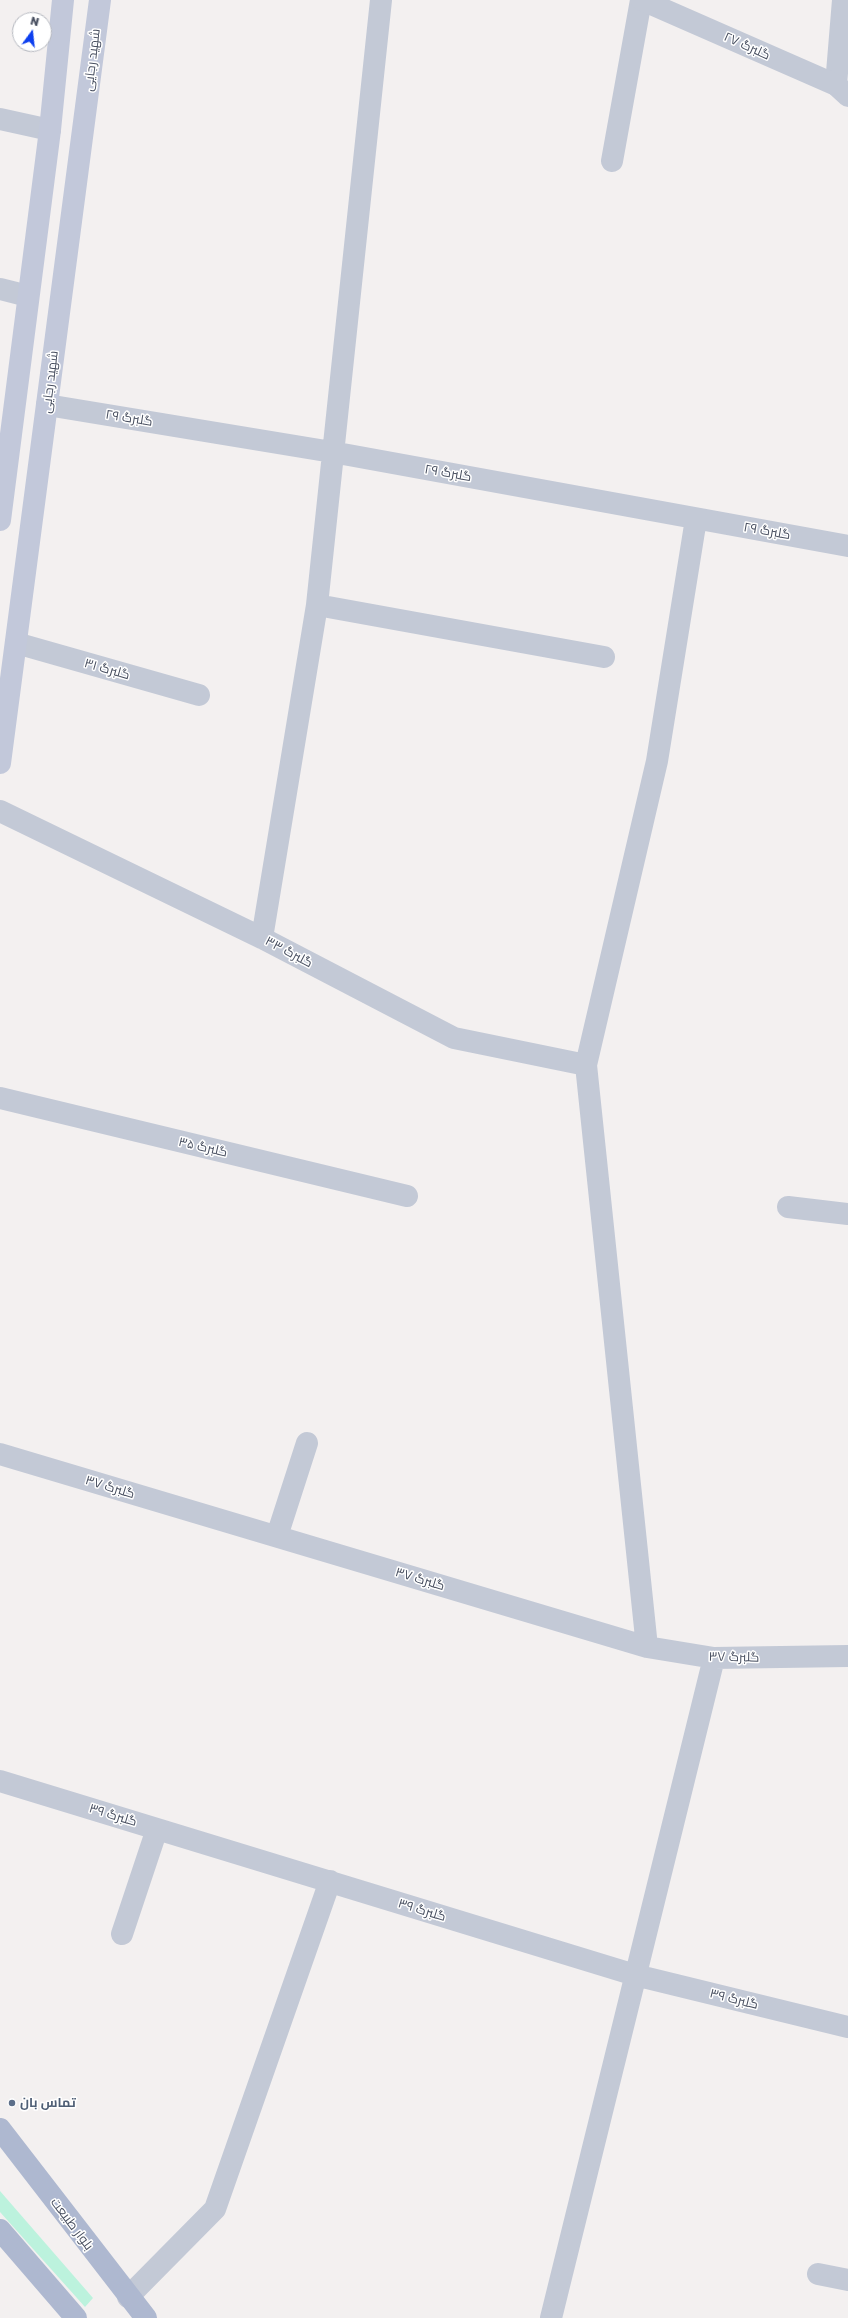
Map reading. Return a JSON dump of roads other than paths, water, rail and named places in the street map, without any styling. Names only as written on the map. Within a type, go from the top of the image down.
[{"type":"main road","points":[[0,520],[50,130],[63,0]]},
{"type":"main road","name":"شهید رجایی","points":[[0,763],[100,0]]},
{"type":"main road","name":"بلوار طبیعت","points":[[0,2129],[128,2297],[146,2318]]},
{"type":"main road","points":[[0,2230],[76,2318]]},
{"type":"street","points":[[262,938],[317,605],[381,0]]},
{"type":"street","points":[[612,161],[641,0]]},
{"type":"street","name":"گلبرگ ۲۷","points":[[641,0],[842,90]]},
{"type":"street","points":[[842,90],[843,0]]},
{"type":"street","points":[[0,119],[50,130]]},
{"type":"street","points":[[0,289],[28,296]]},
{"type":"street","name":"گلبرگ ۲۹","points":[[47,405],[332,452],[848,546]]},
{"type":"street","points":[[647,1647],[586,1065],[657,761],[696,519]]},
{"type":"street","points":[[317,605],[604,657]]},
{"type":"street","name":"گلبرگ ۳۱","points":[[16,643],[199,695]]},
{"type":"street","name":"گلبرگ ۳۳","points":[[0,811],[262,938],[454,1038],[586,1065]]},
{"type":"street","name":"گلبرگ ۳۵","points":[[0,1098],[407,1196]]},
{"type":"street","points":[[788,1207],[848,1214]]},
{"type":"street","points":[[277,1536],[307,1443]]},
{"type":"street","name":"گلبرگ ۳۷","points":[[0,1454],[647,1647],[714,1658],[848,1656]]},
{"type":"street","points":[[551,2318],[714,1658]]},
{"type":"street","name":"گلبرگ ۳۹","points":[[0,1781],[158,1828],[635,1975],[848,2027]]},
{"type":"street","points":[[122,1934],[158,1828]]},
{"type":"street","points":[[128,2297],[215,2209],[330,1882]]},
{"type":"street","points":[[818,2274],[848,2280]]},
{"type":"place","name":"تماس بان","points":[[12,2103]]}]
